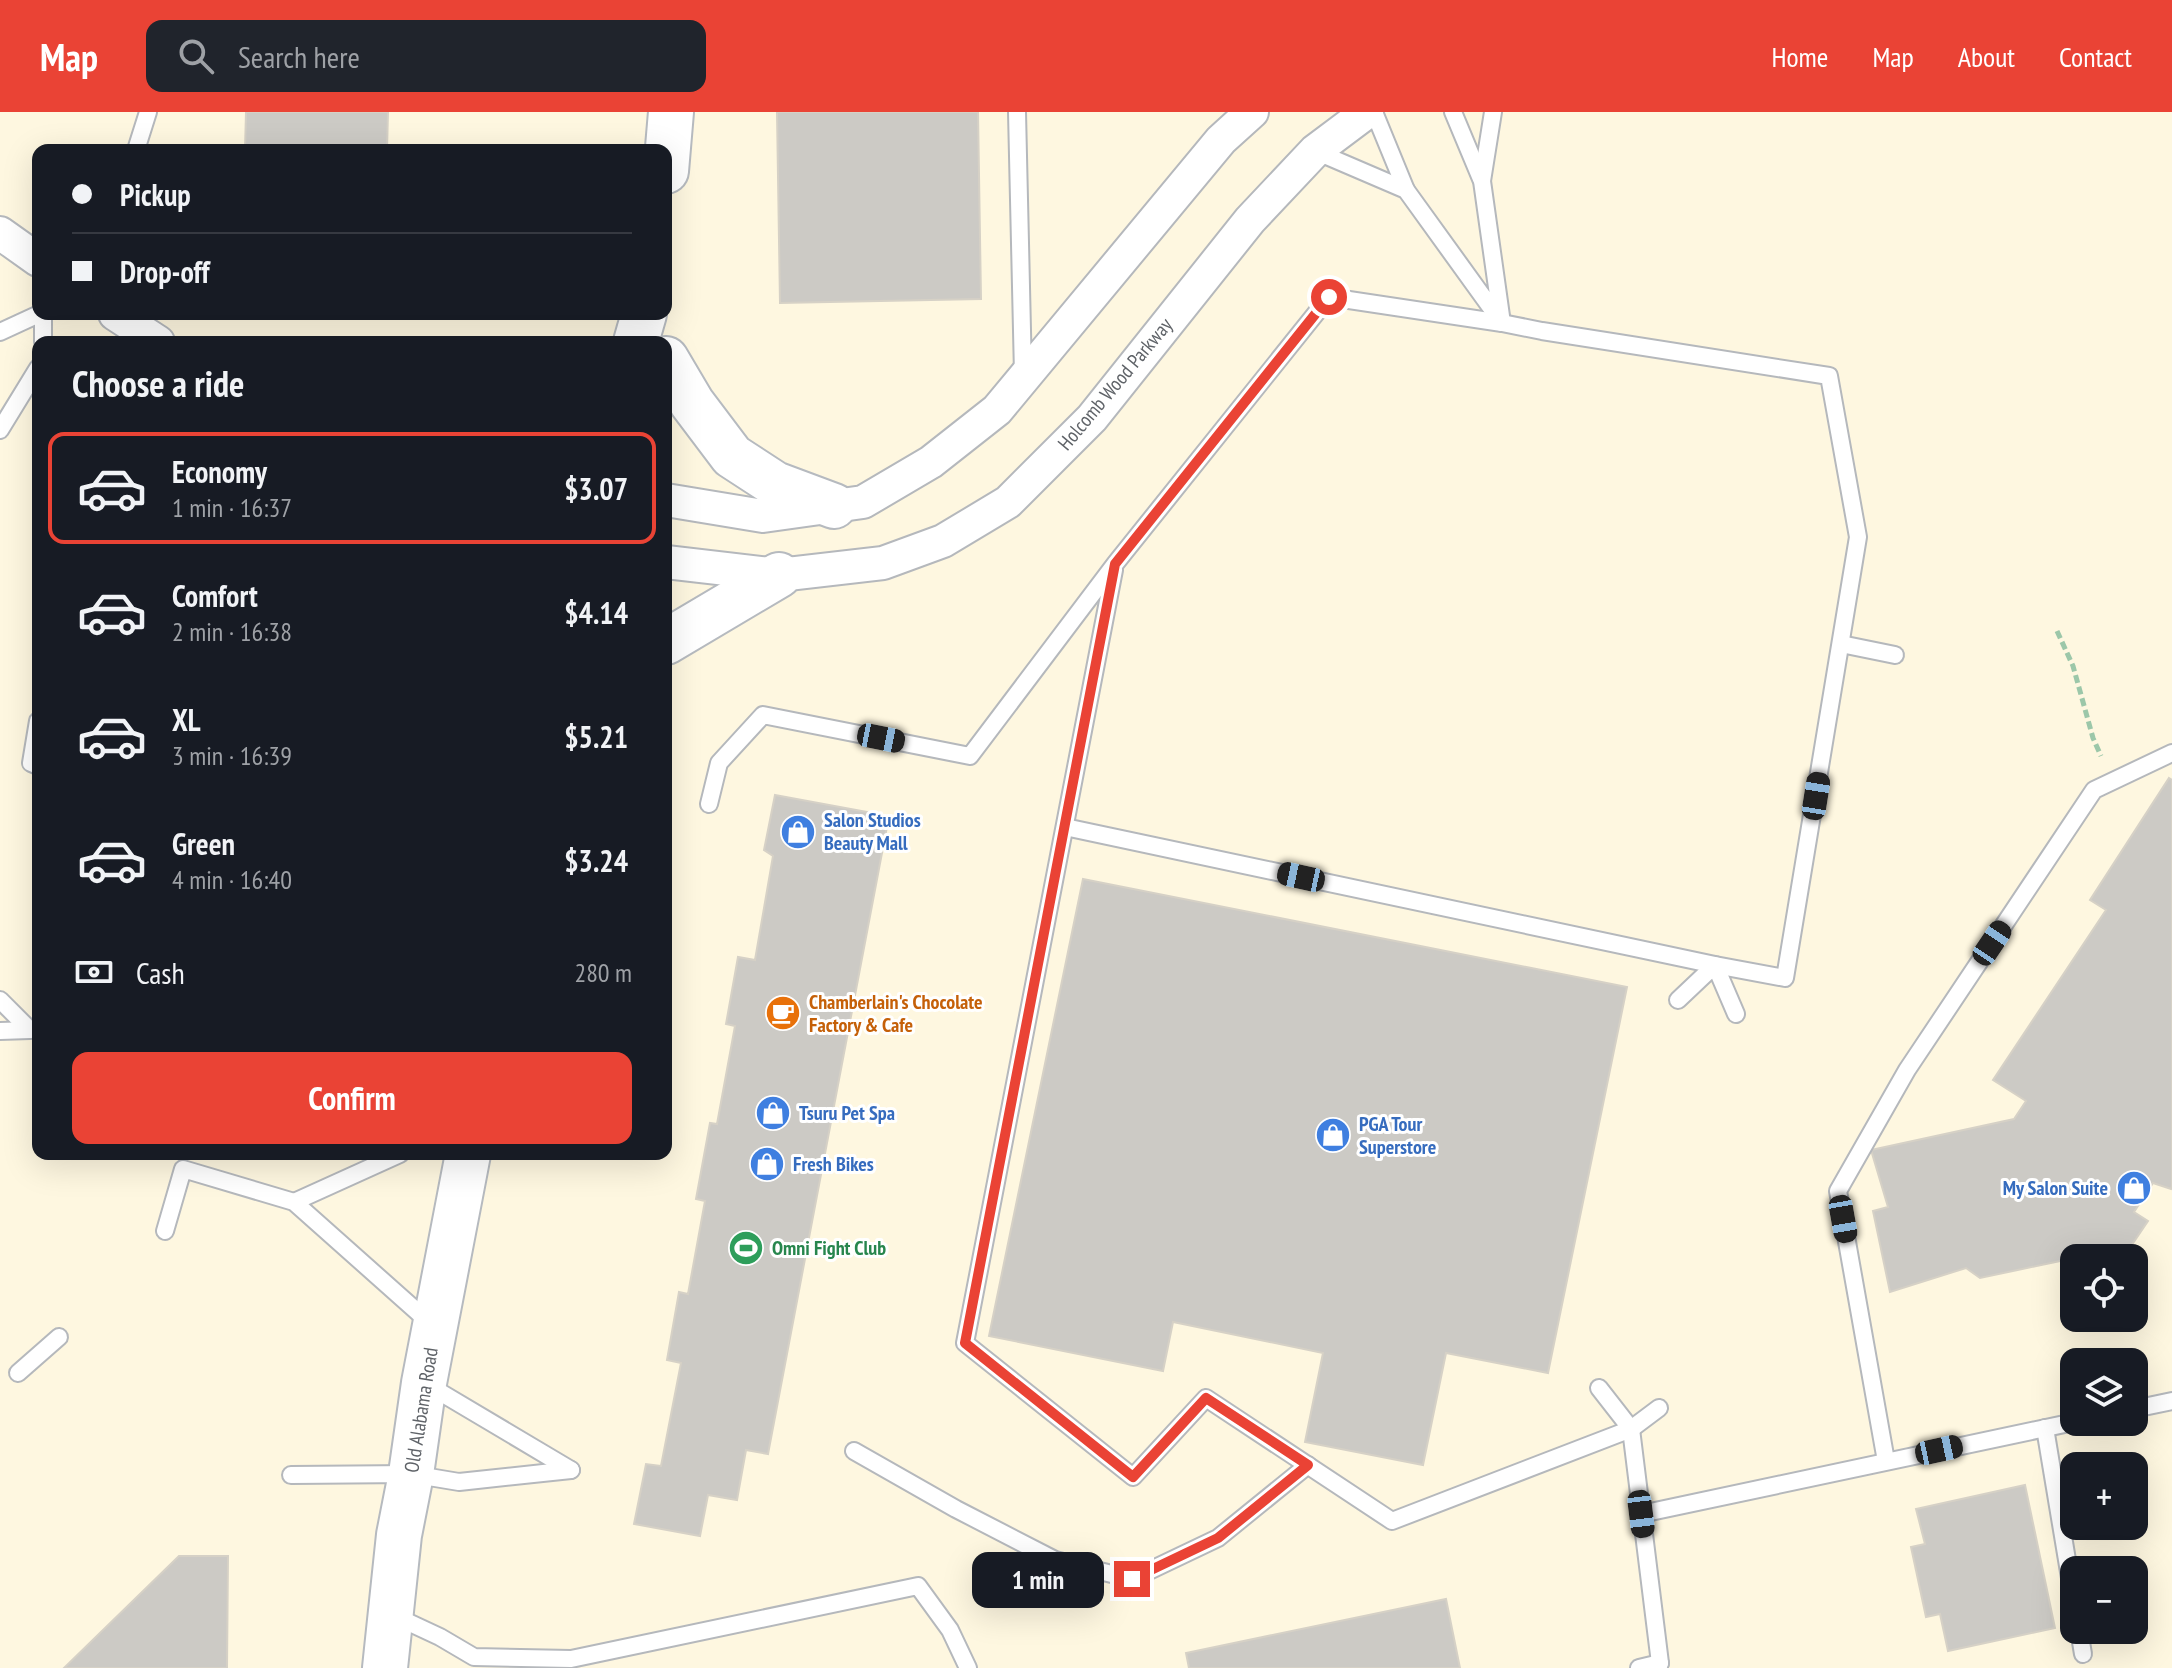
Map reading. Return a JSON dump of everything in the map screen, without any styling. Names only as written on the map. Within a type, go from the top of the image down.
[{"type":"main road","points":[[668,144],[671,112]]},
{"type":"main road","points":[[672,369],[692,403],[732,456],[775,484],[834,506]]},
{"type":"main road","points":[[672,638],[779,575]]},
{"type":"main road","name":"Old Alabama Road","points":[[385,1668],[399,1535],[424,1383],[467,1160]]},
{"type":"street","points":[[672,501],[763,516],[863,502],[931,462],[997,410],[1221,140],[1252,112]]},
{"type":"street","name":"Holcomb Wood Parkway","points":[[672,563],[779,575],[883,563],[943,541],[1008,502],[1092,418],[1250,220],[1315,151],[1367,112]]},
{"type":"street","points":[[0,233],[32,256]]},
{"type":"street","points":[[124,320],[149,336]]},
{"type":"lane","points":[[138,144],[148,112]]},
{"type":"lane","points":[[1017,112],[1023,379]]},
{"type":"lane","points":[[1374,112],[1406,190],[1502,323]]},
{"type":"lane","points":[[1453,112],[1482,181],[1502,323]]},
{"type":"lane","points":[[1482,181],[1493,112]]},
{"type":"lane","points":[[1315,151],[1406,190]]},
{"type":"lane","points":[[709,804],[719,763],[763,715],[970,756],[1115,564],[1329,297],[1829,376],[1858,537],[1785,978],[1065,827]]},
{"type":"lane","points":[[0,332],[32,318]]},
{"type":"lane","points":[[0,430],[32,378]]},
{"type":"lane","points":[[1115,564],[965,1343],[1133,1477],[1206,1398],[1392,1521],[1631,1429],[1659,1408]]},
{"type":"lane","points":[[1841,644],[1895,655]]},
{"type":"lane","points":[[1886,1461],[1838,1191],[1907,1070],[2094,790],[2172,753]]},
{"type":"lane","points":[[1678,1000],[1715,965]]},
{"type":"lane","points":[[1715,965],[1736,1014]]},
{"type":"lane","points":[[0,1000],[30,1030],[0,1031]]},
{"type":"lane","points":[[294,1202],[387,1160]]},
{"type":"lane","points":[[165,1231],[183,1169],[294,1202],[435,1327]]},
{"type":"lane","points":[[18,1373],[59,1337]]},
{"type":"lane","points":[[291,1475],[411,1474],[459,1482],[571,1470],[424,1383]]},
{"type":"lane","points":[[1599,1388],[1631,1429],[1661,1666],[1639,1668]]},
{"type":"lane","points":[[2148,1406],[2172,1401]]},
{"type":"lane","points":[[1641,1514],[2060,1425]]},
{"type":"lane","points":[[2045,1428],[2066,1556]]},
{"type":"lane","points":[[854,1451],[1055,1560],[1132,1579],[1218,1538],[1308,1465]]},
{"type":"lane","points":[[390,1614],[474,1657],[571,1659],[918,1586],[950,1630],[968,1668]]},
{"type":"lane","points":[[2081,1644],[2083,1654]]},
{"type":"path","points":[[2057,631],[2073,666],[2093,738],[2106,767]]},
{"type":"shaded area","points":[[0,112],[2172,112],[2172,1668],[0,1668]]},
{"type":"building","points":[[246,112],[388,112],[387,144],[245,144]]},
{"type":"building","points":[[777,112],[978,112],[981,299],[780,303]]},
{"type":"building","points":[[2169,778],[2172,780],[2171,1189],[2153,1183],[2134,1212],[2148,1221],[2132,1244],[2060,1244],[2060,1261],[1980,1278],[1966,1268],[1890,1292],[1873,1211],[1888,1207],[1871,1150],[2014,1119],[2026,1101],[1993,1080],[2106,910],[2090,900]]},
{"type":"building","points":[[775,795],[889,816],[768,1454],[746,1450],[737,1500],[708,1495],[700,1536],[634,1524],[646,1464],[661,1466],[681,1363],[667,1360],[679,1292],[688,1294],[705,1201],[696,1199],[710,1123],[717,1124],[735,1026],[726,1024],[738,957],[755,960],[773,856],[764,850]]},
{"type":"building","points":[[1083,879],[1627,987],[1548,1373],[1446,1353],[1423,1465],[1305,1442],[1323,1353],[1173,1322],[1163,1371],[989,1336]]},
{"type":"building","points":[[2025,1485],[2055,1628],[1948,1651],[1940,1614],[1926,1617],[1911,1547],[1925,1544],[1916,1509]]},
{"type":"building","points":[[179,1556],[228,1556],[227,1668],[64,1668]]},
{"type":"building","points":[[1446,1599],[1460,1668],[1189,1668],[1186,1653]]},
{"type":"place","name":"Salon Studios Beauty Mall","points":[[798,832]]},
{"type":"place","name":"Chamberlain's Chocolate Factory & Cafe","points":[[783,1013]]},
{"type":"place","name":"Tsuru Pet Spa","points":[[773,1113]]},
{"type":"place","name":"PGA Tour Superstore","points":[[1333,1135]]},
{"type":"place","name":"Fresh Bikes","points":[[767,1164]]},
{"type":"place","name":"My Salon Suite","points":[[2134,1188]]},
{"type":"place","name":"Omni Fight Club","points":[[746,1248]]},
{"type":"route","points":[[1132,1579],[1218,1538],[1308,1465],[1206,1398],[1133,1477],[965,1343],[1115,564],[1329,297]]}]
